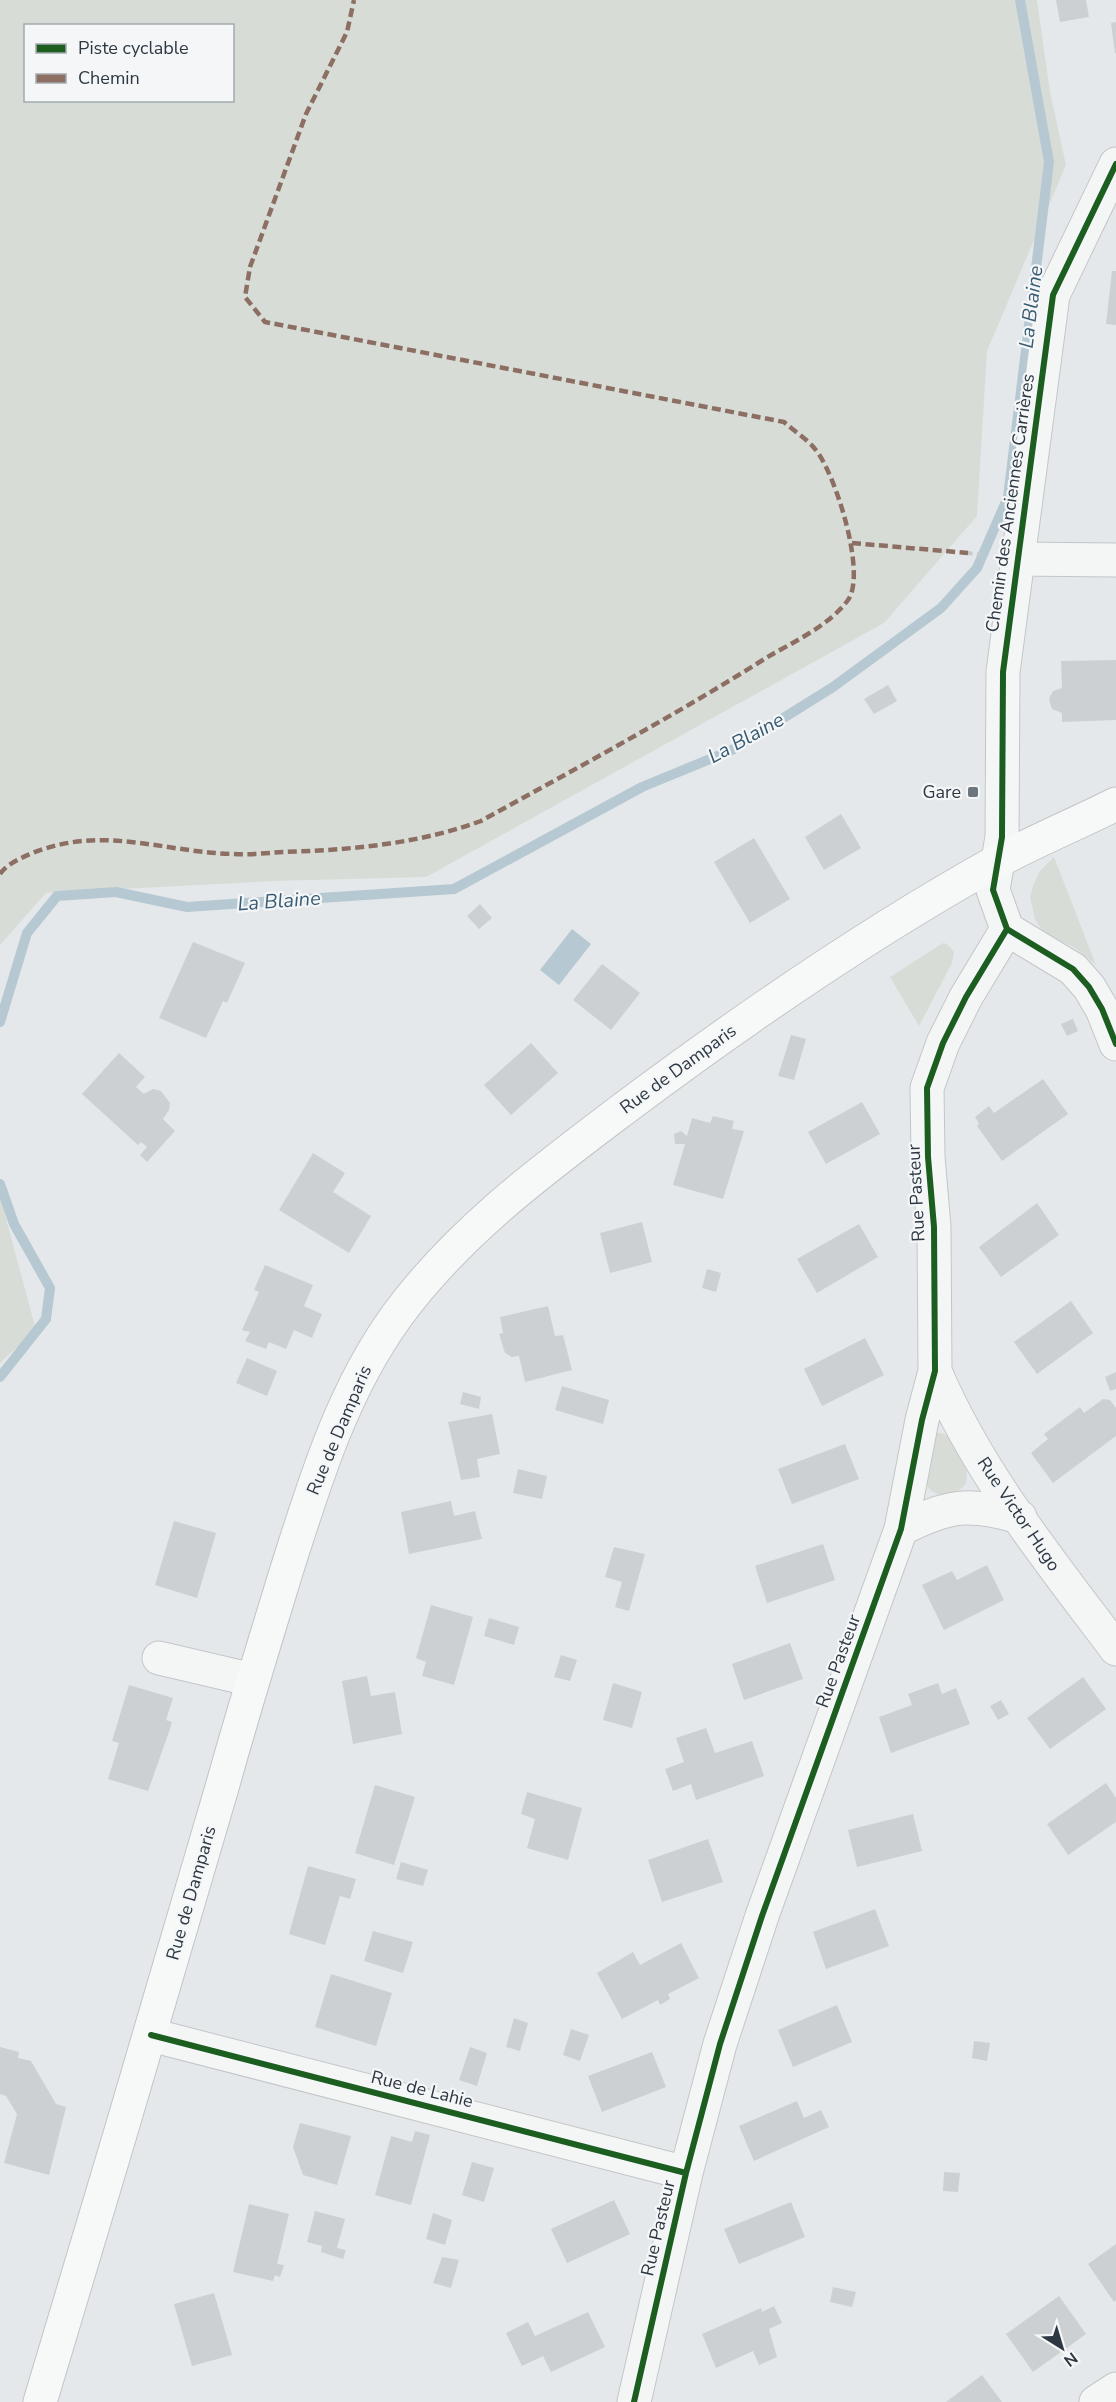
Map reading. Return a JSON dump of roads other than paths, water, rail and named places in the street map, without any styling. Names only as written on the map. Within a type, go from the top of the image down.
[{"type":"main road","name":"Rue de Damparis","points":[[40,2402],[151,2035],[253,1680],[310,1498],[342,1413],[366,1363],[397,1316],[427,1278],[458,1245],[553,1162],[658,1083],[835,958],[999,861],[1116,804]]},
{"type":"street","name":"Chemin des Anciennes Carrières","points":[[1007,929],[993,890],[1002,837],[1003,672],[1016,560],[1053,296],[1116,164]]},
{"type":"street","points":[[1016,560],[1116,560]]},
{"type":"street","points":[[1007,929],[1073,969],[1089,987],[1102,1009],[1116,1044]]},
{"type":"street","name":"Rue Pasteur","points":[[634,2402],[686,2172],[720,2044],[762,1916],[901,1529],[922,1420],[935,1371],[934,1227],[928,1157],[927,1088],[947,1034],[1007,929]]},
{"type":"street","name":"Rue Victor Hugo","points":[[935,1371],[964,1434],[1020,1517],[1116,1649]]},
{"type":"street","points":[[901,1529],[932,1513],[958,1507],[986,1507],[1020,1517]]},
{"type":"street","points":[[159,1658],[253,1680]]},
{"type":"street","name":"Rue de Lahie","points":[[151,2035],[686,2172]]},
{"type":"street","points":[[1096,2402],[1116,2389]]},
{"type":"water","points":[[572,929],[591,944],[559,985],[540,970]]},
{"type":"waterway","name":"La Blaine","points":[[0,1022],[27,933],[57,896],[116,892],[187,907],[454,889],[642,787],[732,750],[833,687],[941,608],[977,568],[1008,497],[1049,162],[1020,0]]},
{"type":"waterway","name":"La Blaine","points":[[0,1184],[14,1224],[50,1288],[46,1319],[0,1377]]},
{"type":"place","name":"Gare","points":[[973,792]]}]
